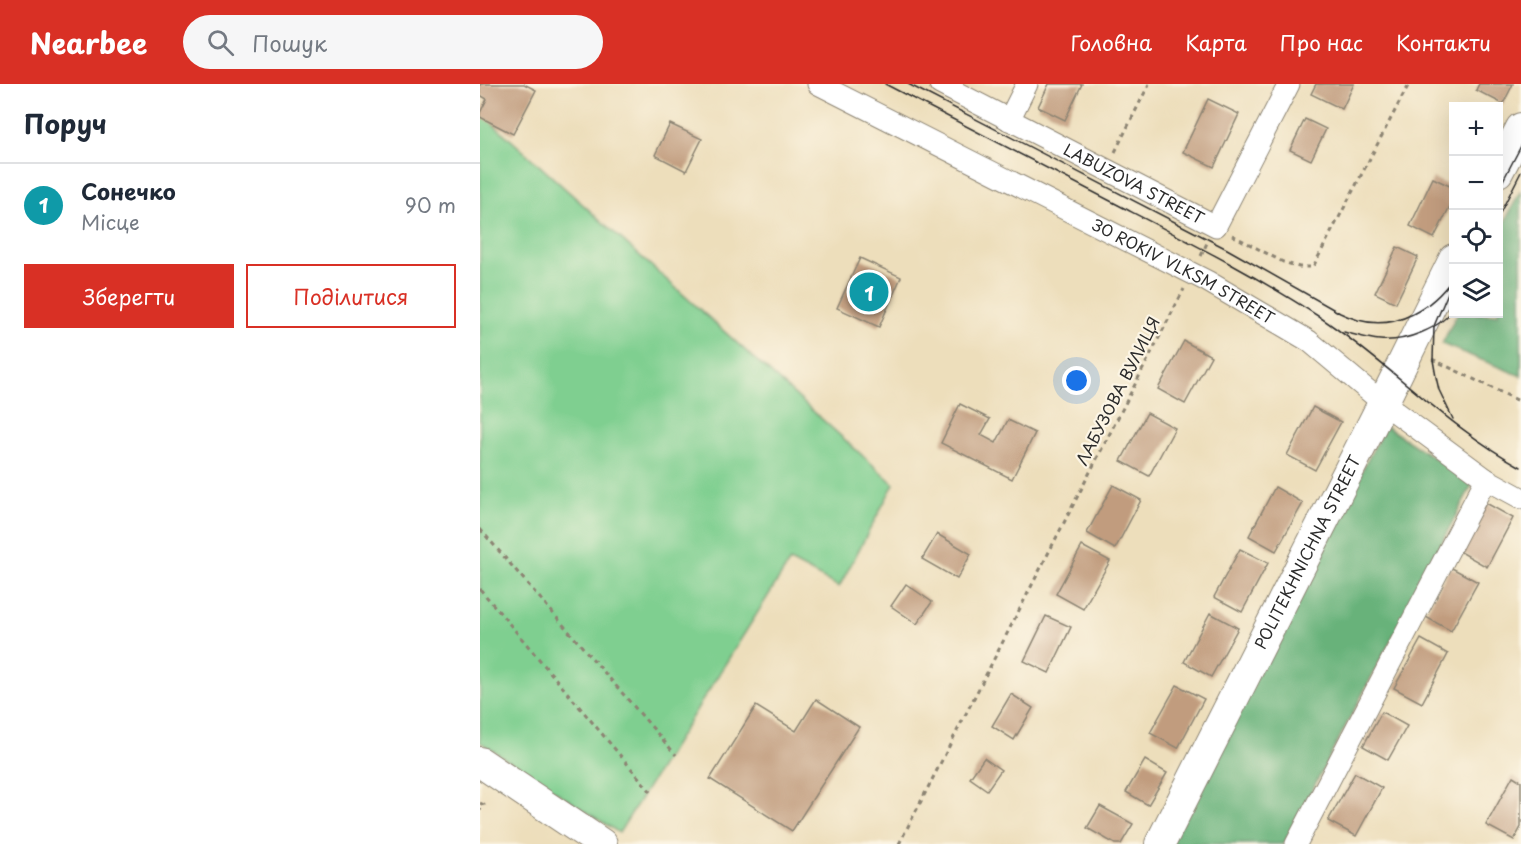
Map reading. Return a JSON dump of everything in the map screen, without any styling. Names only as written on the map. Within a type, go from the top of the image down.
[{"type":"street","name":"30 ROKIV VLKSM STREET","points":[[818,84],[1192,274],[1310,341],[1383,404],[1485,480],[1521,498]]},
{"type":"street","name":"LABUZOVA STREET","points":[[940,84],[1216,226],[1290,84]]},
{"type":"street","points":[[1009,120],[1027,84]]},
{"type":"street","points":[[1503,162],[1521,128]]},
{"type":"street","name":"POLITEKHNICHNA STREET","points":[[1160,844],[1452,264]]},
{"type":"street","points":[[1296,844],[1485,480]]},
{"type":"street","points":[[480,762],[602,844]]},
{"type":"path","points":[[1106,170],[1149,84]]},
{"type":"path","points":[[1216,226],[1283,262],[1299,267],[1313,267],[1408,84]]},
{"type":"path","name":"ЛАБУЗОВА ВУЛИЦЯ","points":[[899,844],[1216,226]]},
{"type":"path","points":[[1412,343],[1433,360],[1521,402]]},
{"type":"path","points":[[480,529],[676,755]]},
{"type":"path","points":[[480,589],[651,792]]},
{"type":"path","points":[[480,803],[484,805],[480,810]]},
{"type":"green space","points":[[480,112],[894,484],[839,587],[790,561],[619,833],[480,742]]},
{"type":"green space","points":[[1521,190],[1521,376],[1442,344],[1455,318],[1503,318],[1503,225]]},
{"type":"green space","points":[[1385,426],[1473,483],[1284,844],[1170,844]]},
{"type":"building","points":[[480,84],[524,84],[536,90],[513,134],[480,117],[487,99],[480,95]]},
{"type":"building","points":[[1049,84],[1082,84],[1065,120],[1038,107]]},
{"type":"building","points":[[1316,84],[1354,84],[1342,109],[1311,94]]},
{"type":"building","points":[[1479,84],[1513,84],[1503,104],[1476,90]]},
{"type":"building","points":[[1208,99],[1239,114],[1214,167],[1183,152]]},
{"type":"building","points":[[1305,119],[1326,129],[1311,160],[1290,150]]},
{"type":"building","points":[[670,124],[702,139],[686,171],[655,155]]},
{"type":"building","points":[[1433,178],[1449,186],[1449,208],[1434,238],[1410,226]]},
{"type":"building","points":[[1397,247],[1418,257],[1396,303],[1375,293]]},
{"type":"building","points":[[860,258],[901,277],[879,327],[837,308]]},
{"type":"building","points":[[1184,341],[1211,356],[1185,404],[1158,389]]},
{"type":"building","points":[[960,404],[990,419],[981,435],[996,443],[1008,420],[1035,433],[1012,479],[941,443]]},
{"type":"building","points":[[1313,407],[1341,422],[1315,470],[1287,455]]},
{"type":"building","points":[[1147,413],[1175,428],[1149,476],[1121,461]]},
{"type":"building","points":[[1113,485],[1141,500],[1115,549],[1087,533]]},
{"type":"building","points":[[1275,487],[1303,503],[1276,551],[1249,536]]},
{"type":"building","points":[[1486,503],[1513,518],[1487,567],[1459,551]]},
{"type":"building","points":[[937,534],[971,554],[957,579],[922,559]]},
{"type":"building","points":[[1082,546],[1110,561],[1083,609],[1056,594]]},
{"type":"building","points":[[1240,549],[1268,563],[1242,612],[1214,597]]},
{"type":"building","points":[[1450,567],[1478,582],[1451,631],[1424,616]]},
{"type":"building","points":[[906,584],[932,602],[917,624],[891,606]]},
{"type":"building","points":[[1210,613],[1238,628],[1211,677],[1184,662]]},
{"type":"building","points":[[1046,616],[1071,627],[1049,673],[1024,661]]},
{"type":"building","points":[[1421,639],[1448,654],[1422,703],[1394,688]]},
{"type":"building","points":[[1177,685],[1204,699],[1178,748],[1150,733]]},
{"type":"building","points":[[1011,694],[1033,708],[1014,740],[992,726]]},
{"type":"building","points":[[816,699],[859,727],[792,831],[710,779],[756,706],[796,731]]},
{"type":"building","points":[[1382,712],[1407,726],[1388,760],[1363,746]]},
{"type":"building","points":[[984,758],[1001,770],[987,790],[970,778]]},
{"type":"building","points":[[1145,760],[1167,773],[1148,805],[1126,792]]},
{"type":"building","points":[[1355,773],[1382,788],[1356,836],[1328,821]]},
{"type":"building","points":[[1513,776],[1521,781],[1521,827],[1514,840],[1486,825]]},
{"type":"building","points":[[1100,806],[1133,824],[1121,844],[1115,844],[1087,828]]},
{"type":"tram line","points":[[885,84],[1198,246],[1272,288],[1321,318],[1468,433],[1521,467]]},
{"type":"tram line","points":[[908,84],[1227,249],[1351,318],[1372,323],[1400,319],[1424,307],[1449,283]]},
{"type":"tram line","points":[[1503,180],[1521,146]]},
{"type":"tram line","points":[[1502,210],[1521,172]]},
{"type":"tram line","points":[[1449,290],[1434,326],[1433,360],[1439,390],[1453,419]]},
{"type":"tram line","points":[[1344,332],[1376,339],[1400,339],[1432,328],[1449,314]]},
{"type":"place","name":"Сонечко","points":[[869,292]]}]
